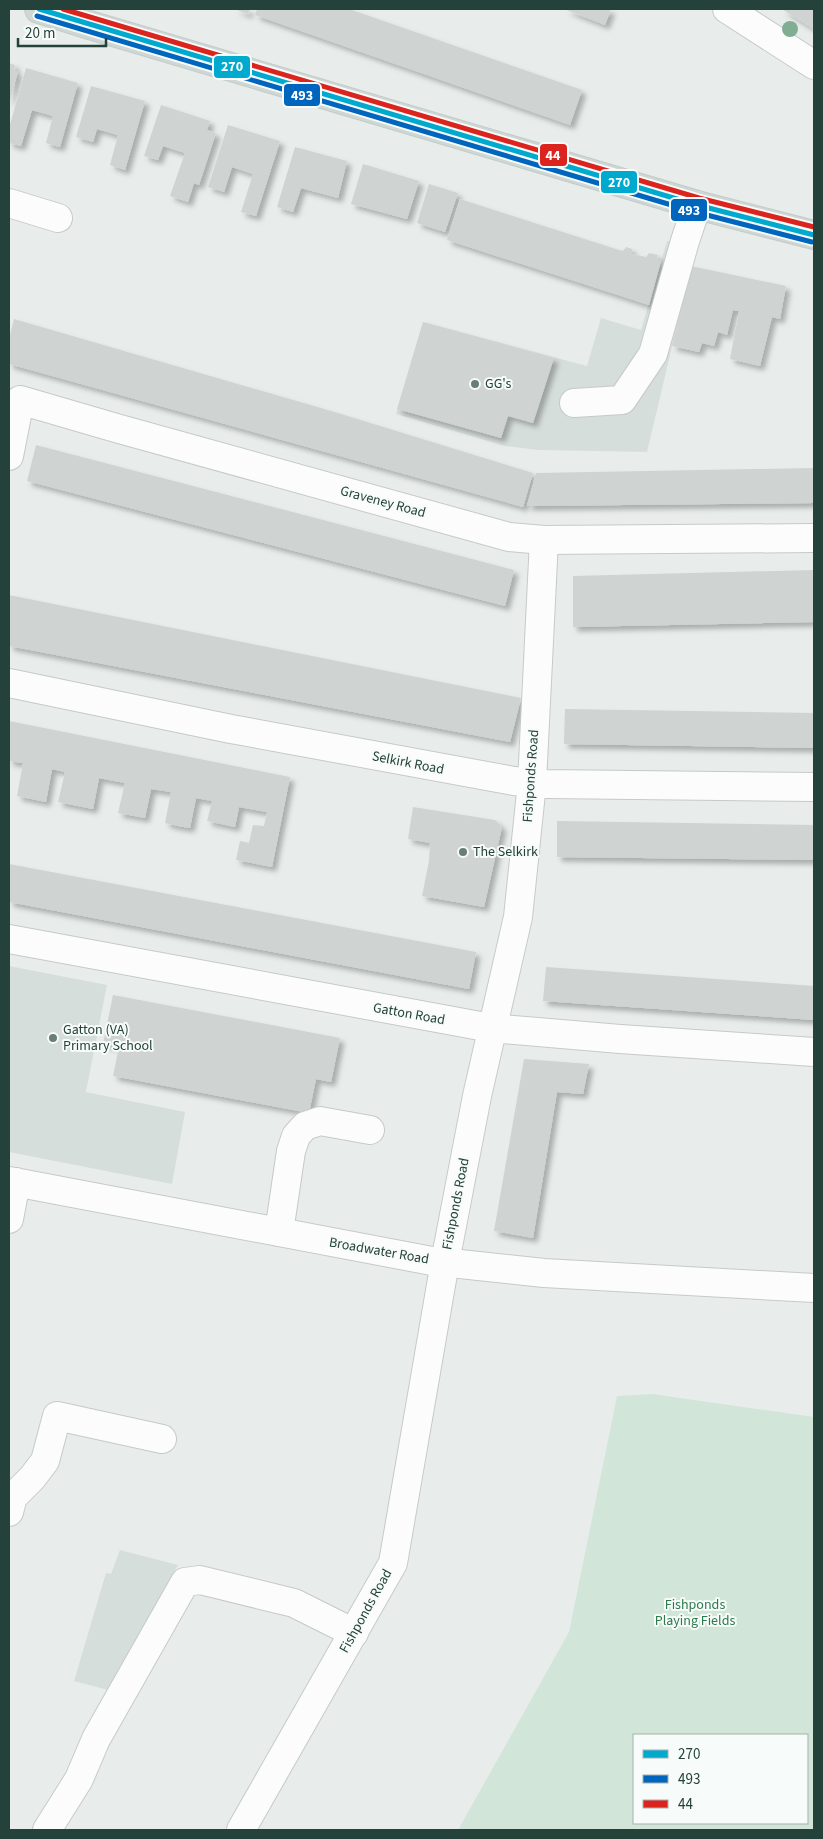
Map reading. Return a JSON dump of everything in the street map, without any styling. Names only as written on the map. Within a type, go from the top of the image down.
[{"type":"main road","points":[[39,9],[697,205],[814,235]]},
{"type":"street","points":[[728,9],[814,65]]},
{"type":"street","points":[[9,203],[58,218]]},
{"type":"street","points":[[574,403],[622,400],[653,354],[685,240],[697,205]]},
{"type":"street","name":"Graveney Road","points":[[9,456],[14,394],[116,428],[509,537],[544,540],[814,538]]},
{"type":"street","name":"Fishponds Road","points":[[241,1830],[393,1563],[445,1262],[491,1028],[518,917],[532,783],[544,540]]},
{"type":"street","name":"Selkirk Road","points":[[9,683],[269,736],[442,769],[532,783],[814,787]]},
{"type":"street","name":"Gatton Road","points":[[9,939],[491,1028],[814,1052]]},
{"type":"street","points":[[279,1232],[291,1151],[296,1136],[305,1126],[320,1121],[370,1130]]},
{"type":"street","points":[[9,1219],[12,1181]]},
{"type":"street","name":"Broadwater Road","points":[[12,1181],[432,1261],[544,1273],[814,1288]]},
{"type":"street","points":[[10,1502],[45,1461],[57,1416],[162,1439]]},
{"type":"street","points":[[47,1830],[79,1779],[96,1739],[185,1582],[200,1580],[294,1602],[354,1633]]},
{"type":"shaded area","points":[[667,241],[695,250],[647,452],[538,450],[505,446],[396,414],[423,322],[587,366],[601,318],[641,330]]},
{"type":"shaded area","name":"Gatton (VA) Primary School","points":[[9,966],[107,985],[86,1092],[185,1112],[172,1184],[9,1152]]},
{"type":"shaded area","points":[[120,1550],[178,1565],[108,1690],[74,1681],[106,1573],[111,1574]]},
{"type":"green space","name":"Fishponds Playing Fields","points":[[652,1394],[814,1417],[814,1830],[458,1830],[569,1632],[617,1396]]},
{"type":"building","points":[[234,9],[250,9],[248,14]]},
{"type":"building","points":[[257,9],[349,9],[582,90],[570,125],[255,15]]},
{"type":"building","points":[[564,9],[611,9],[605,25]]},
{"type":"building","points":[[782,9],[814,9],[814,29],[791,15]]},
{"type":"building","points":[[9,63],[15,65],[14,71],[18,71],[9,104]]},
{"type":"building","points":[[26,68],[78,83],[60,147],[46,143],[53,116],[32,110],[21,146],[9,143],[9,128]]},
{"type":"building","points":[[91,86],[145,101],[125,170],[110,165],[118,135],[97,129],[93,142],[76,137]]},
{"type":"building","points":[[161,105],[210,121],[207,130],[216,133],[199,185],[194,183],[188,202],[170,196],[185,153],[163,146],[158,160],[144,156]]},
{"type":"building","points":[[228,125],[280,141],[256,216],[241,212],[253,174],[232,167],[224,192],[208,187]]},
{"type":"building","points":[[295,147],[347,161],[338,198],[301,188],[293,212],[277,207]]},
{"type":"building","points":[[363,164],[419,181],[407,219],[351,204]]},
{"type":"building","points":[[429,184],[458,193],[445,232],[417,223]]},
{"type":"building","points":[[460,199],[619,250],[623,251],[626,247],[632,249],[632,254],[646,257],[649,253],[658,255],[657,260],[661,261],[649,305],[447,240]]},
{"type":"building","points":[[691,266],[786,286],[780,319],[772,317],[760,366],[730,359],[739,311],[733,310],[727,335],[718,332],[714,346],[702,343],[699,352],[672,346]]},
{"type":"building","points":[[14,319],[338,413],[533,473],[523,507],[9,364],[9,339]]},
{"type":"building","name":"GG's","points":[[423,322],[554,358],[533,423],[508,416],[501,438],[397,409]]},
{"type":"building","points":[[36,445],[514,570],[505,606],[27,481]]},
{"type":"building","points":[[814,468],[814,503],[527,506],[536,473]]},
{"type":"building","points":[[814,570],[814,622],[573,627],[573,576]]},
{"type":"building","points":[[9,595],[521,698],[510,742],[9,646]]},
{"type":"building","points":[[565,709],[814,713],[814,748],[564,744]]},
{"type":"building","points":[[9,721],[290,777],[272,867],[236,860],[240,841],[249,843],[253,825],[264,826],[267,812],[239,807],[235,827],[207,821],[212,801],[196,798],[190,828],[178,826],[165,823],[171,792],[151,789],[145,818],[118,813],[125,783],[99,778],[93,809],[58,802],[65,772],[52,769],[46,802],[17,796],[23,763],[9,761]]},
{"type":"building","name":"The Selkirk","points":[[413,807],[495,820],[502,827],[484,907],[422,896],[429,861],[430,843],[408,839]]},
{"type":"building","points":[[557,821],[814,825],[814,860],[557,857]]},
{"type":"building","points":[[9,864],[476,952],[469,989],[9,902]]},
{"type":"building","points":[[546,967],[814,986],[814,1020],[543,1001]]},
{"type":"building","points":[[113,995],[340,1038],[331,1082],[316,1079],[309,1113],[113,1076],[119,1047],[103,1044]]},
{"type":"building","points":[[524,1059],[589,1064],[583,1094],[557,1092],[533,1238],[494,1231]]},
{"type":"transit line","name":"270","points":[[39,9],[697,205],[814,235]]},
{"type":"transit line","name":"44","points":[[63,9],[699,198],[814,227]]},
{"type":"transit line","name":"493","points":[[37,16],[695,212],[812,242]]},
{"type":"place","name":"GG's","points":[[475,384]]},
{"type":"place","name":"The Selkirk","points":[[463,852]]},
{"type":"place","name":"Gatton (VA) Primary School","points":[[53,1038]]}]
